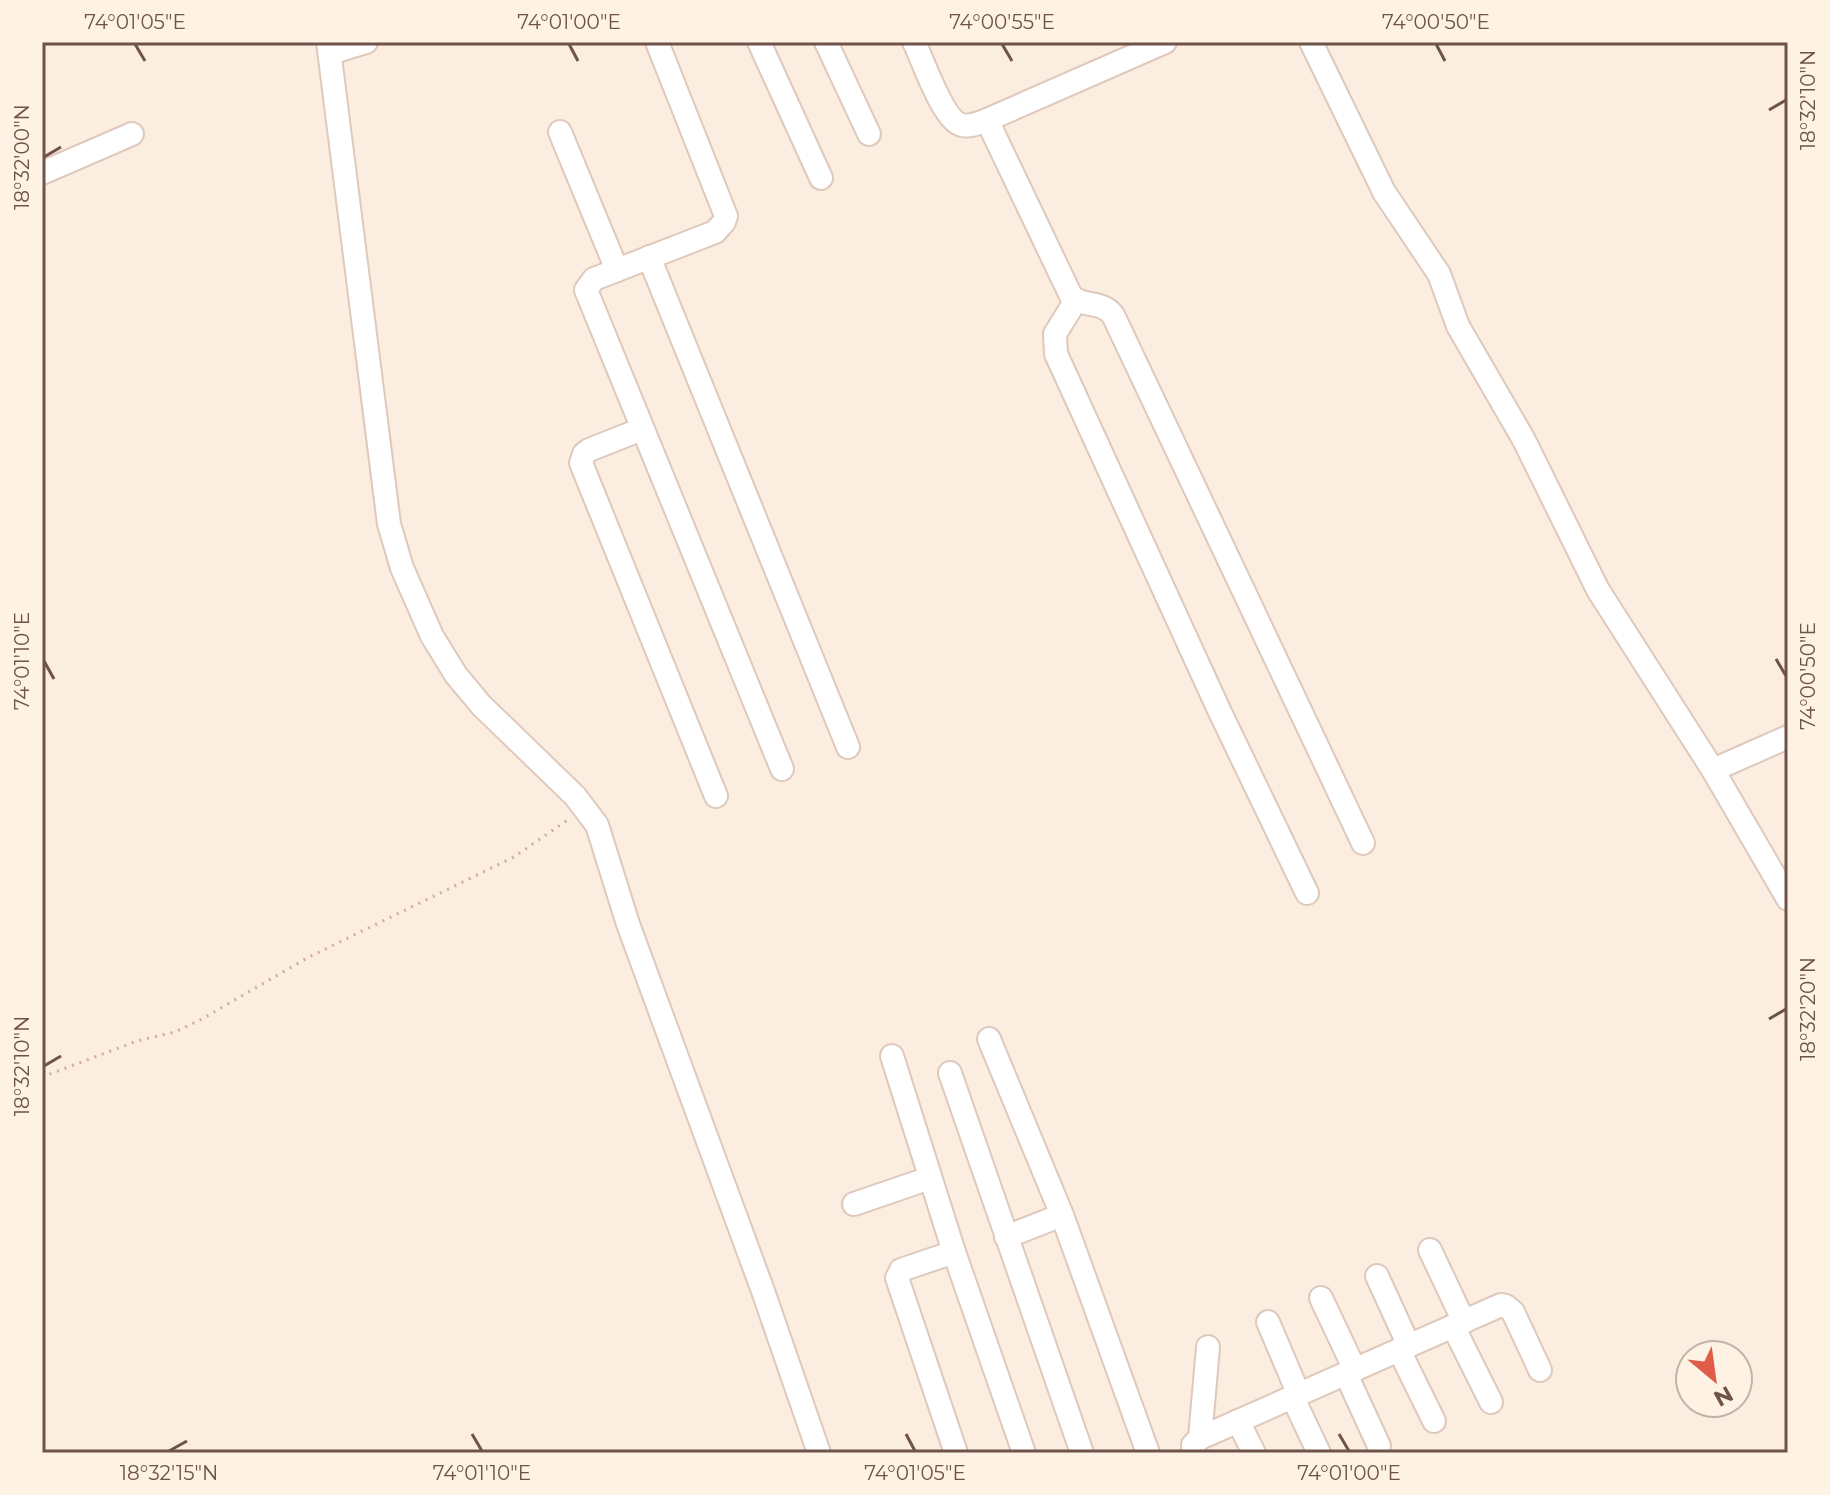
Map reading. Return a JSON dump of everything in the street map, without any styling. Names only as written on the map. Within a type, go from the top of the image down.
[{"type":"street","points":[[366,42],[329,47],[394,546],[432,636],[462,682],[481,705],[585,807],[597,825],[628,924],[819,1453]]},
{"type":"street","points":[[657,42],[726,216],[715,232],[594,279],[586,290],[782,769]]},
{"type":"street","points":[[759,42],[821,178]]},
{"type":"street","points":[[826,42],[869,134]]},
{"type":"street","points":[[914,42],[945,111],[965,126],[987,120],[1165,42]]},
{"type":"street","points":[[1311,42],[1384,192],[1439,274],[1458,326],[1524,440],[1598,590],[1713,770],[1788,899]]},
{"type":"street","points":[[987,120],[1076,300]]},
{"type":"street","points":[[560,132],[617,270]]},
{"type":"street","points":[[42,173],[132,134]]},
{"type":"street","points":[[649,257],[848,747]]},
{"type":"street","points":[[1076,300],[1102,305],[1113,315],[1363,843]]},
{"type":"street","points":[[1076,300],[1055,334],[1056,354],[1219,710],[1307,893]]},
{"type":"street","points":[[642,429],[589,450],[581,463],[716,796]]},
{"type":"street","points":[[1713,770],[1788,737]]},
{"type":"street","points":[[989,1039],[1062,1215],[1148,1453]]},
{"type":"street","points":[[892,1056],[954,1252],[1024,1453]]},
{"type":"street","points":[[950,1073],[1082,1453]]},
{"type":"street","points":[[854,1204],[930,1178]]},
{"type":"street","points":[[1006,1237],[1062,1215]]},
{"type":"street","points":[[1430,1250],[1491,1402]]},
{"type":"street","points":[[954,1252],[901,1270],[897,1278],[956,1453]]},
{"type":"street","points":[[1377,1276],[1434,1421]]},
{"type":"street","points":[[1321,1298],[1379,1446]]},
{"type":"street","points":[[1197,1446],[1238,1421],[1501,1305],[1513,1312],[1540,1370]]},
{"type":"street","points":[[1268,1322],[1319,1453]]},
{"type":"street","points":[[1197,1446],[1208,1347]]},
{"type":"street","points":[[1238,1421],[1254,1453]]},
{"type":"path","points":[[42,1077],[137,1041],[175,1032],[200,1020],[309,957],[514,857],[585,807]]}]
